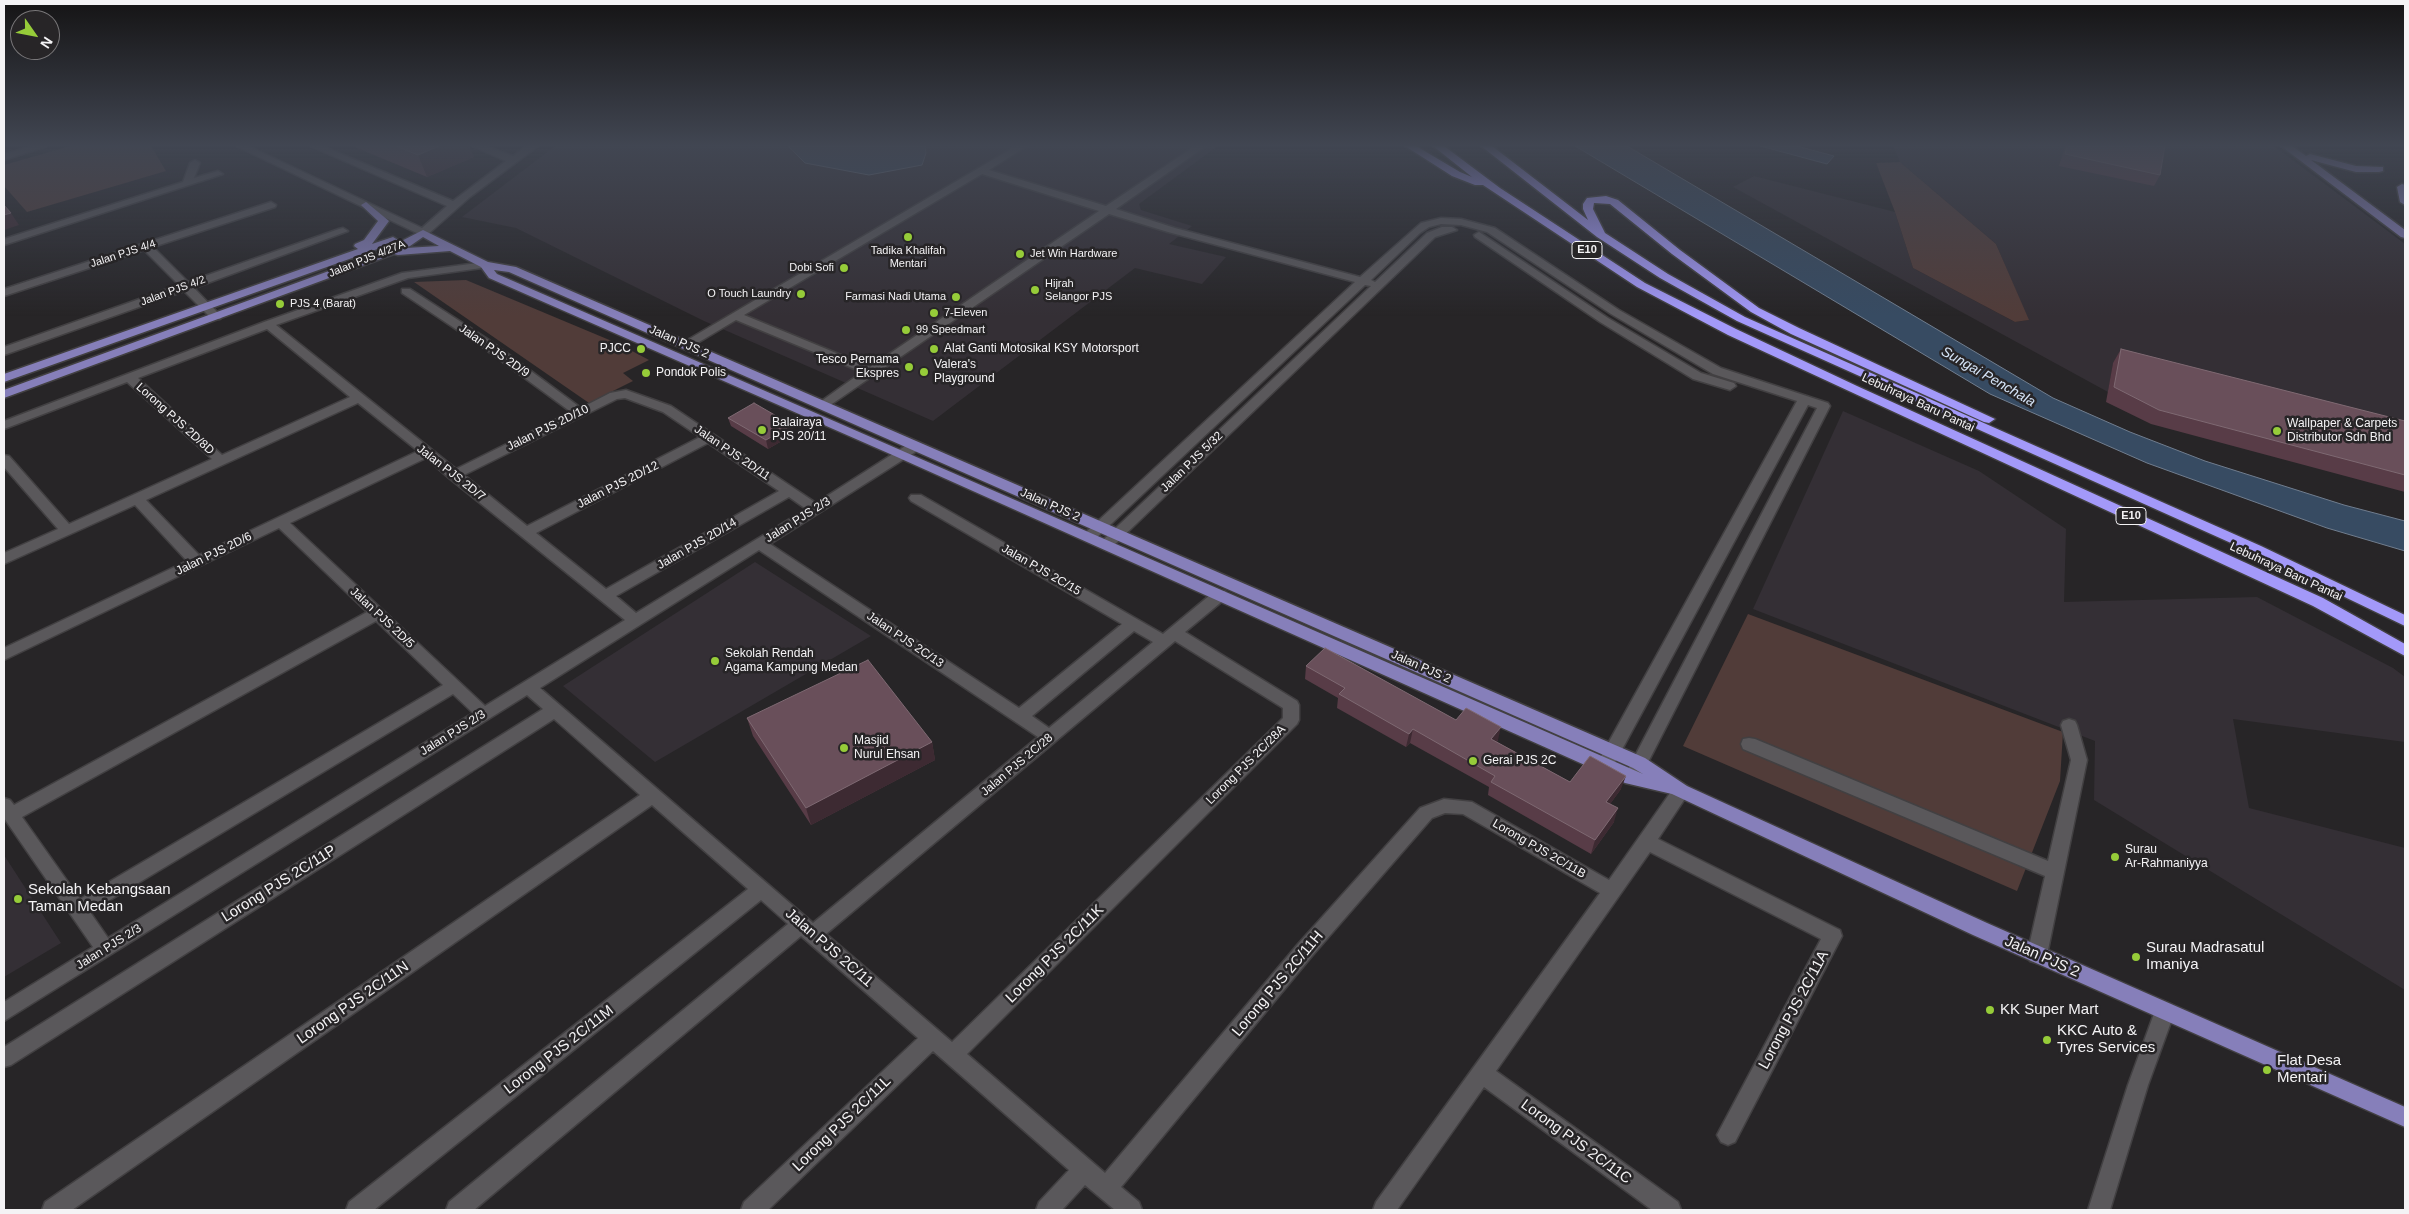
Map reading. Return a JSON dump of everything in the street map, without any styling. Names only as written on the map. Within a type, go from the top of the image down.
[{"type":"highway","name":"Lebuhraya Baru Pantai","points":[[1515,203],[1641,285],[1732,332],[2318,602],[2405,651]]},
{"type":"highway","name":"Lebuhraya Baru Pantai","points":[[1558,203],[1601,236],[1664,276],[1741,320],[2256,549],[2405,620]]},
{"type":"highway","points":[[1590,203],[1588,209],[1601,236]]},
{"type":"highway","points":[[1615,203],[1734,296],[1763,314],[2336,582],[2405,620]]},
{"type":"main road","points":[[2362,203],[2405,235]]},
{"type":"main road","points":[[2376,203],[2405,223]]},
{"type":"main road","points":[[314,266],[368,242],[384,221],[366,205]]},
{"type":"main road","name":"Jalan PJS 2","points":[[419,230],[485,265],[512,269],[822,405],[908,450],[1095,532],[1220,596],[1631,778],[1681,791]]},
{"type":"main road","name":"Jalan PJS 4/27A","points":[[4,394],[382,255],[406,244],[419,230]]},
{"type":"main road","name":"Jalan PJS 4/27A","points":[[4,378],[419,230]]},
{"type":"main road","points":[[382,255],[422,248],[452,248]]},
{"type":"main road","points":[[485,265],[493,276],[908,450]]},
{"type":"main road","name":"Jalan PJS 2","points":[[1111,540],[1613,751],[1639,763],[1681,791],[2037,954],[2405,1118]]},
{"type":"street","points":[[4,242],[128,203]]},
{"type":"street","points":[[361,203],[419,230],[457,203]]},
{"type":"street","points":[[448,203],[454,205]]},
{"type":"street","points":[[685,345],[925,203]]},
{"type":"street","points":[[1080,203],[1172,230],[1382,281]]},
{"type":"street","points":[[822,405],[1118,203]]},
{"type":"street","name":"Jalan PJS 4/4","points":[[4,293],[271,205]]},
{"type":"street","name":"Jalan PJS 5/32","points":[[1095,532],[1367,277],[1425,225],[1441,221],[1460,222],[1491,230],[1615,312],[1717,371],[1802,404]]},
{"type":"street","name":"Jalan PJS 5/32","points":[[1111,540],[1430,235],[1442,230],[1470,232],[1484,238],[1604,320],[1697,376],[1802,404]]},
{"type":"street","name":"Jalan PJS 4/2","points":[[4,351],[343,231]]},
{"type":"street","points":[[146,246],[216,317]]},
{"type":"street","points":[[4,425],[268,324],[406,275],[485,265]]},
{"type":"street","name":"Jalan PJS 2D/9","points":[[406,291],[485,343],[580,413]]},
{"type":"street","points":[[735,315],[872,372]]},
{"type":"street","name":"Jalan PJS 2D/7","points":[[268,324],[425,453],[635,620]]},
{"type":"street","name":"Lorong PJS 2D/8D","points":[[129,377],[220,460]]},
{"type":"street","name":"Jalan PJS 2D/10","points":[[454,475],[614,396],[626,394],[645,400]]},
{"type":"street","points":[[4,559],[358,398]]},
{"type":"street","name":"Jalan PJS 2D/11","points":[[645,400],[666,409],[816,509]]},
{"type":"street","points":[[1604,766],[1802,404],[1820,415],[1631,778]]},
{"type":"street","name":"Jalan PJS 2D/12","points":[[526,532],[709,437]]},
{"type":"street","name":"Jalan PJS 2/3","points":[[4,1012],[760,544],[908,450]]},
{"type":"street","name":"Jalan PJS 2D/6","points":[[4,654],[425,453]]},
{"type":"street","points":[[4,460],[67,531]]},
{"type":"street","name":"Jalan PJS 2D/14","points":[[605,596],[789,491]]},
{"type":"street","name":"Jalan PJS 2C/15","points":[[916,498],[1133,623],[1170,637]]},
{"type":"street","points":[[137,499],[197,562]]},
{"type":"street","name":"Jalan PJS 2D/5","points":[[281,522],[484,714]]},
{"type":"street","name":"Jalan PJS 2C/13","points":[[760,544],[1050,737]]},
{"type":"street","name":"Jalan PJS 2C/28","points":[[457,1210],[1050,737],[1220,596]]},
{"type":"street","points":[[105,949],[7,810],[378,613]]},
{"type":"street","points":[[1020,717],[1133,623]]},
{"type":"street","name":"Lorong PJS 2C/28A","points":[[1157,853],[1291,720],[1291,705],[1170,637]]},
{"type":"street","points":[[78,910],[453,686]]},
{"type":"street","name":"Jalan PJS 2C/11","points":[[528,686],[1131,1210]]},
{"type":"street","name":"Lorong PJS 2C/11P","points":[[4,1058],[555,710]]},
{"type":"street","points":[[2037,954],[2079,760],[2070,724]]},
{"type":"street","points":[[1749,744],[2055,872]]},
{"type":"street","points":[[1384,1210],[1647,842],[1681,791]]},
{"type":"street","name":"Lorong PJS 2C/11N","points":[[53,1210],[653,795]]},
{"type":"street","name":"Lorong PJS 2C/11H","points":[[1106,1188],[1305,950],[1426,813],[1444,806],[1466,807]]},
{"type":"street","name":"Lorong PJS 2C/11B","points":[[1466,807],[1612,891]]},
{"type":"street","name":"Lorong PJS 2C/11A","points":[[1647,842],[1833,936],[1728,1135]]},
{"type":"street","name":"Lorong PJS 2C/11K","points":[[952,1055],[1157,853]]},
{"type":"street","name":"Lorong PJS 2C/11M","points":[[357,1210],[761,889]]},
{"type":"street","points":[[2099,1210],[2138,1085],[2165,1011]]},
{"type":"street","name":"Lorong PJS 2C/11L","points":[[752,1210],[932,1038]]},
{"type":"street","name":"Lorong PJS 2C/11C","points":[[1482,1074],[1670,1210]]},
{"type":"street","points":[[1047,1210],[1084,1170]]},
{"type":"shaded area","points":[[19,203],[59,203],[27,212]]},
{"type":"shaded area","points":[[481,203],[1141,203],[1139,204],[1141,210],[1192,226],[1169,244],[1226,257],[1202,284],[1135,268],[933,421],[704,321],[516,228],[462,217]]},
{"type":"shaded area","points":[[1762,203],[1858,203],[1895,212],[1913,268],[2015,322],[2028,320],[1996,244],[1948,203],[2350,203],[2405,244],[2405,438],[2113,364],[2108,392]]},
{"type":"shaded area","points":[[1891,203],[1948,203],[1996,244],[2029,320],[2015,322],[1913,268]]},
{"type":"shaded area","points":[[466,280],[619,344],[649,360],[623,373],[633,381],[589,403],[414,282]]},
{"type":"shaded area","points":[[1843,411],[1979,471],[2066,529],[2064,602],[2257,597],[2393,668],[2405,677],[2405,742],[2233,719],[2249,808],[2405,848],[2405,990],[2094,800],[2095,741],[1753,609]]},
{"type":"shaded area","name":"Sekolah Rendah Agama Kampung Medan","points":[[755,562],[871,636],[655,762],[563,686]]},
{"type":"shaded area","points":[[1748,614],[2063,732],[2060,781],[2017,891],[1683,746]]},
{"type":"shaded area","name":"Sekolah Kebangsaan Taman Medan","points":[[4,855],[61,943],[4,977]]},
{"type":"water","name":"Sungai Penchala","points":[[1670,203],[1723,203],[2053,398],[2130,432],[2205,461],[2344,505],[2405,521],[2405,551],[2327,528],[2147,463],[1990,394]]},
{"type":"building","points":[[4,205],[11,213],[4,215]]},
{"type":"building","name":"Wallpaper & Carpets Distributor Sdn Bhd","points":[[2121,349],[2405,421],[2405,475],[2159,410],[2114,387]]},
{"type":"building","points":[[754,403],[792,425],[766,440],[728,418]]},
{"type":"building","name":"Gerai PJS 2C","points":[[1325,648],[1456,720],[1466,708],[1501,727],[1491,739],[1570,782],[1590,756],[1626,776],[1606,802],[1618,808],[1595,840],[1491,782],[1495,776],[1413,729],[1409,734],[1339,694],[1345,688],[1306,666]]},
{"type":"building","name":"Masjid Nurul Ehsan","points":[[868,660],[932,742],[806,808],[747,718]]},
{"type":"place","name":"Tadika Khalifah Mentari","points":[[908,237]]},
{"type":"place","name":"Jet Win Hardware","points":[[1020,254]]},
{"type":"place","name":"Dobi Sofi","points":[[844,268]]},
{"type":"place","name":"Hijrah Selangor PJS","points":[[1035,290]]},
{"type":"place","name":"O Touch Laundry","points":[[801,294]]},
{"type":"place","name":"Farmasi Nadi Utama","points":[[956,297]]},
{"type":"place","name":"PJS 4 (Barat)","points":[[280,304]]},
{"type":"place","name":"7-Eleven","points":[[934,313]]},
{"type":"place","name":"99 Speedmart","points":[[906,330]]},
{"type":"place","name":"PJCC","points":[[641,349]]},
{"type":"place","name":"Alat Ganti Motosikal KSY Motorsport","points":[[934,349]]},
{"type":"place","name":"Tesco Pernama Ekspres","points":[[909,367]]},
{"type":"place","name":"Valera's Playground","points":[[924,372]]},
{"type":"place","name":"Pondok Polis","points":[[646,373]]},
{"type":"place","name":"Balairaya PJS 20/11","points":[[762,430]]},
{"type":"place","name":"Wallpaper & Carpets Distributor Sdn Bhd","points":[[2277,431]]},
{"type":"place","name":"Sekolah Rendah Agama Kampung Medan","points":[[715,661]]},
{"type":"place","name":"Masjid Nurul Ehsan","points":[[844,748]]},
{"type":"place","name":"Gerai PJS 2C","points":[[1473,761]]},
{"type":"place","name":"Surau Ar-Rahmaniyya","points":[[2115,857]]},
{"type":"place","name":"Sekolah Kebangsaan Taman Medan","points":[[18,899]]},
{"type":"place","name":"Surau Madrasatul Imaniya","points":[[2136,957]]},
{"type":"place","name":"KK Super Mart","points":[[1990,1010]]},
{"type":"place","name":"KKC Auto & Tyres Services","points":[[2047,1040]]},
{"type":"place","name":"Flat Desa Mentari","points":[[2267,1070]]}]
